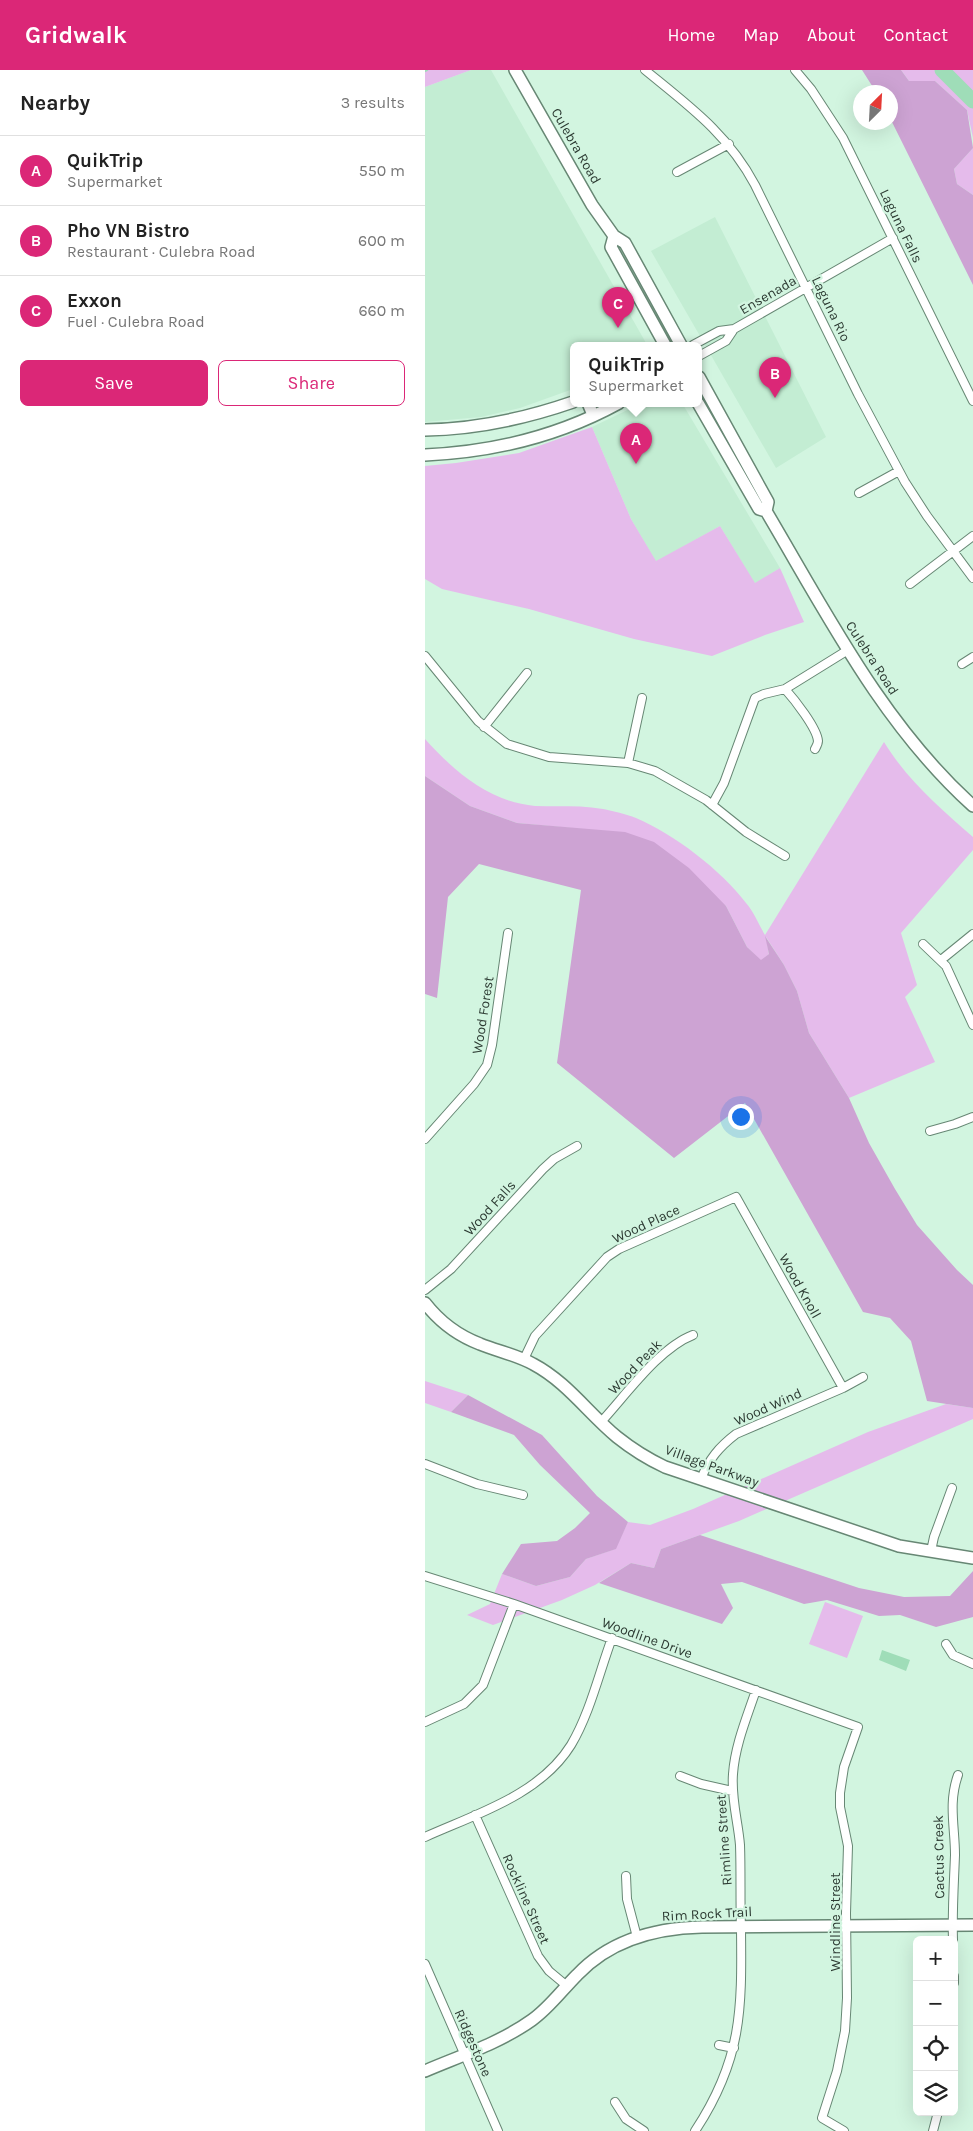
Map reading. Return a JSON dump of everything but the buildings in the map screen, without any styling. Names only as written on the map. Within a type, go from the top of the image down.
[{"type":"main road","name":"Culebra Road","points":[[515,70],[592,205],[614,236],[625,243],[679,342]]},
{"type":"main road","name":"Culebra Road","points":[[614,236],[611,247],[663,342]]},
{"type":"main road","name":"Culebra Road","points":[[702,382],[768,502],[766,511],[848,650],[879,697],[913,742],[959,794],[973,806]]},
{"type":"main road","points":[[425,430],[529,417],[570,403]]},
{"type":"main road","points":[[590,407],[593,415]]},
{"type":"main road","points":[[425,455],[475,452],[508,445],[535,438],[610,407]]},
{"type":"main road","name":"Culebra Road","points":[[699,407],[759,509],[766,511]]},
{"type":"main road","name":"Village Parkway","points":[[425,1303],[439,1318],[465,1336],[478,1343],[524,1359],[550,1374],[631,1448],[648,1458],[701,1479],[899,1546],[973,1558]]},
{"type":"main road","name":"Rim Rock Trail","points":[[425,2071],[501,2038],[530,2021],[551,2004],[584,1968],[599,1957],[637,1937],[671,1928],[973,1925]]},
{"type":"street","name":"Laguna Rio","points":[[645,70],[695,111],[729,144],[751,178],[899,471],[927,516],[973,578]]},
{"type":"street","name":"Laguna Falls","points":[[795,70],[811,89],[836,126],[973,401]]},
{"type":"street","points":[[677,172],[729,144]]},
{"type":"street","name":"Ensenada","points":[[699,342],[719,331],[734,329],[893,238]]},
{"type":"street","name":"Ensenada","points":[[702,354],[726,341],[734,329]]},
{"type":"street","points":[[859,493],[899,471]]},
{"type":"street","points":[[910,584],[973,536]]},
{"type":"street","points":[[712,805],[730,767],[755,698],[785,688],[848,650]]},
{"type":"street","points":[[425,656],[484,727],[507,744],[549,757],[628,763],[655,771],[712,805],[746,832],[785,856]]},
{"type":"street","points":[[962,664],[973,657]]},
{"type":"street","points":[[484,727],[527,673]]},
{"type":"street","points":[[785,688],[801,709],[812,729],[817,741],[815,749]]},
{"type":"street","points":[[628,763],[641,698]]},
{"type":"street","name":"Wood Forest","points":[[425,1139],[474,1084],[483,1072],[489,1058],[508,933]]},
{"type":"street","points":[[941,960],[973,934]]},
{"type":"street","points":[[923,944],[941,960],[953,980],[973,1025]]},
{"type":"street","points":[[930,1131],[973,1117]]},
{"type":"street","name":"Wood Falls","points":[[425,1290],[451,1269],[543,1169],[554,1159],[577,1146]]},
{"type":"street","name":"Wood Place","points":[[524,1359],[535,1336],[607,1257],[619,1249],[735,1198]]},
{"type":"street","name":"Wood Knoll","points":[[735,1198],[843,1388]]},
{"type":"street","name":"Wood Peak","points":[[601,1422],[660,1356],[673,1346],[693,1336]]},
{"type":"street","name":"Wood Wind","points":[[701,1479],[713,1454],[736,1434],[843,1388],[863,1377]]},
{"type":"street","points":[[425,1464],[477,1484],[523,1495]]},
{"type":"street","points":[[931,1552],[934,1537],[952,1488]]},
{"type":"street","name":"Woodline Drive","points":[[425,1576],[612,1638],[858,1727]]},
{"type":"street","points":[[425,1722],[464,1704],[483,1685],[514,1604]]},
{"type":"street","points":[[425,1837],[514,1797],[531,1786],[562,1757],[584,1718],[612,1638]]},
{"type":"street","points":[[946,1644],[953,1655],[973,1664]]},
{"type":"street","name":"Rimline Street","points":[[695,2131],[719,2090],[734,2048],[741,2008],[739,1843],[732,1791],[736,1754],[756,1690]]},
{"type":"street","name":"Windline Street","points":[[844,2131],[822,2118],[837,2071],[845,2031],[848,1846],[840,1807],[840,1793],[843,1767],[858,1727]]},
{"type":"street","name":"Cactus Creek","points":[[953,1936],[955,1855],[951,1802],[958,1775]]},
{"type":"street","points":[[679,1776],[701,1784],[732,1791]]},
{"type":"street","name":"Rockline Street","points":[[475,1815],[535,1950],[549,1971],[567,1986]]},
{"type":"street","points":[[626,1876],[627,1899],[637,1937]]},
{"type":"street","name":"Ridgestone","points":[[425,1964],[498,2131]]},
{"type":"street","points":[[719,2045],[734,2048]]},
{"type":"street","points":[[615,2102],[626,2119],[644,2131]]},
{"type":"street","points":[[933,2131],[937,2116]]},
{"type":"shaded area","points":[[425,70],[471,70],[425,87]]},
{"type":"shaded area","points":[[471,70],[491,70],[645,342],[570,342],[570,390],[520,408],[481,417],[425,422],[425,87]]},
{"type":"shaded area","points":[[862,70],[901,70],[909,81],[935,81],[967,110],[973,148],[954,169],[957,184],[973,195],[973,285],[896,130],[898,130],[898,85],[872,85]]},
{"type":"shaded area","points":[[901,70],[973,70],[973,138],[967,110],[935,81],[909,81]]},
{"type":"shaded area","points":[[973,148],[973,195],[957,184],[954,169]]},
{"type":"shaded area","points":[[715,217],[826,437],[776,468],[651,251]]},
{"type":"shaded area","points":[[634,407],[684,407],[780,568],[755,584],[720,526],[656,562],[631,519],[592,427]]},
{"type":"shaded area","points":[[592,427],[631,519],[656,561],[720,526],[755,583],[780,568],[804,622],[712,656],[634,639],[529,609],[442,589],[425,579],[425,466],[519,453]]},
{"type":"shaded area","points":[[425,739],[460,773],[502,798],[535,806],[586,807],[607,810],[636,818],[666,833],[696,854],[724,878],[749,907],[765,935],[884,742],[914,781],[936,804],[973,837],[973,850],[901,933],[917,985],[905,997],[935,1062],[849,1098],[809,1033],[797,991],[784,965],[766,937],[769,954],[761,961],[747,947],[726,906],[625,833],[517,823],[470,806],[425,776]]},
{"type":"shaded area","points":[[425,776],[470,806],[517,823],[625,832],[654,842],[689,868],[726,906],[747,947],[761,960],[769,954],[765,936],[784,965],[797,991],[809,1033],[849,1098],[869,1143],[895,1189],[917,1225],[973,1285],[973,1408],[927,1401],[911,1341],[890,1318],[863,1312],[745,1103],[674,1158],[557,1063],[581,890],[479,864],[448,897],[437,998],[425,994]]},
{"type":"shaded area","points":[[425,1381],[468,1395],[451,1412],[425,1403]]},
{"type":"shaded area","points":[[468,1395],[542,1435],[597,1496],[628,1522],[616,1549],[586,1559],[570,1577],[536,1586],[502,1574],[521,1544],[557,1541],[575,1528],[590,1513],[540,1465],[514,1435],[451,1412]]},
{"type":"shaded area","points":[[946,1404],[973,1408],[973,1419],[739,1521],[661,1549],[654,1568],[631,1563],[595,1585],[562,1600],[493,1625],[467,1615],[490,1604],[502,1574],[536,1586],[570,1577],[586,1559],[615,1549],[628,1522],[650,1525],[693,1509],[868,1432]]},
{"type":"shaded area","points":[[700,1535],[859,1588],[904,1597],[950,1596],[973,1571],[973,1617],[936,1627],[900,1615],[879,1616],[827,1600],[804,1604],[742,1582],[721,1584],[733,1608],[722,1624],[599,1583],[631,1563],[654,1568],[661,1549]]},
{"type":"shaded area","points":[[825,1602],[863,1616],[847,1658],[809,1644]]},
{"type":"shaded area","points":[[882,1650],[910,1660],[906,1671],[879,1660]]},
{"type":"waterway","points":[[942,70],[973,101]]},
{"type":"place","name":"Exxon","points":[[618,328]]},
{"type":"place","name":"Pho VN Bistro","points":[[775,398]]},
{"type":"place","name":"QuikTrip","points":[[636,464]]}]
